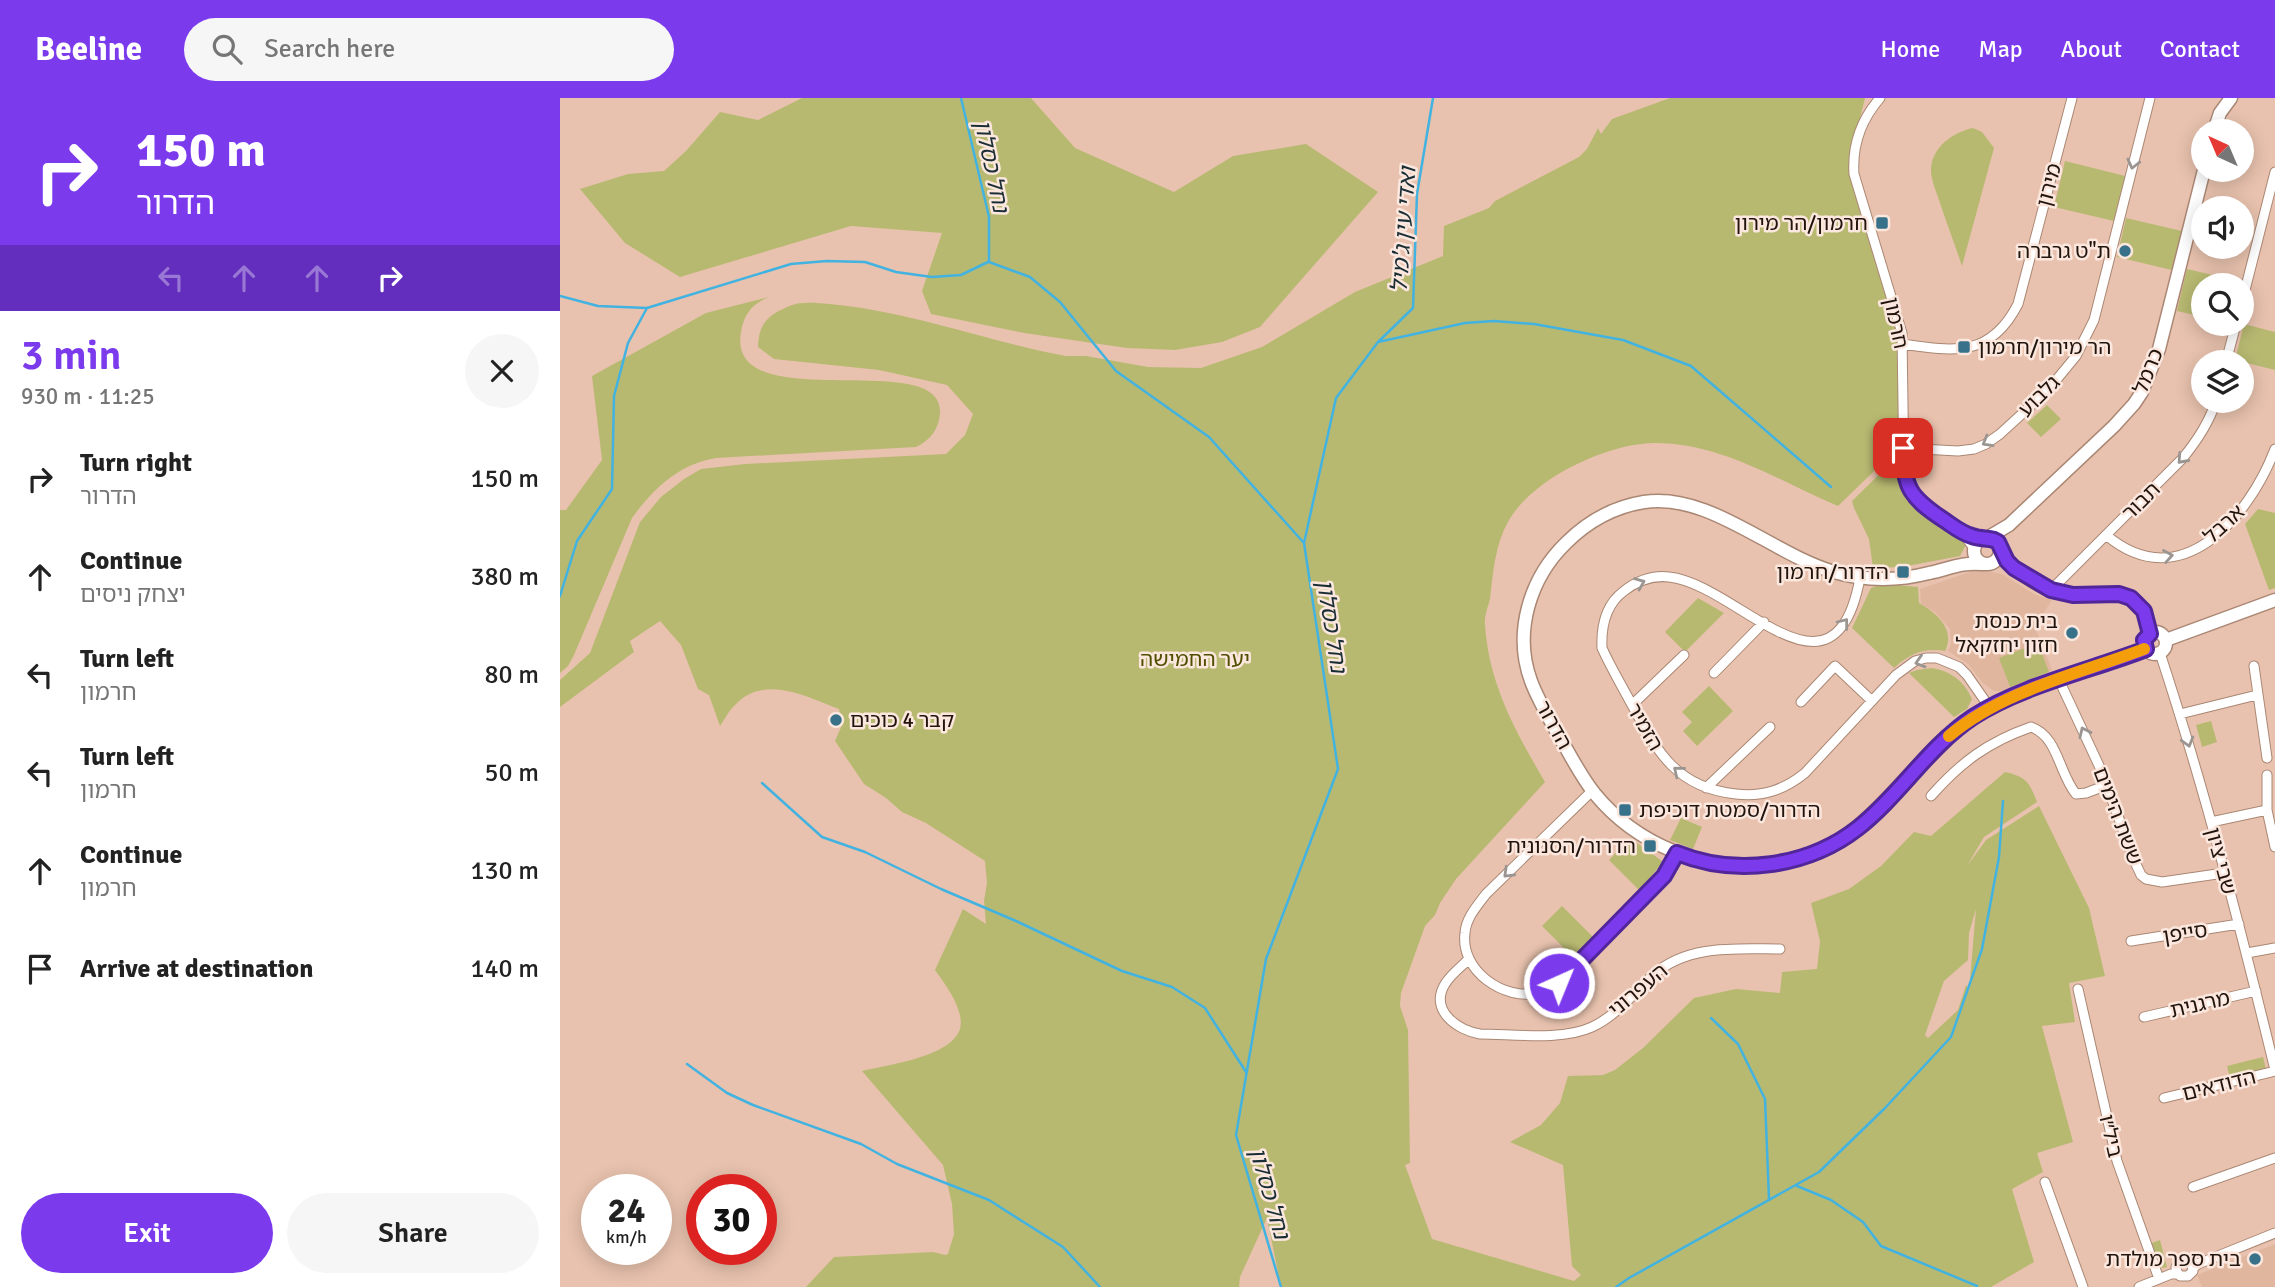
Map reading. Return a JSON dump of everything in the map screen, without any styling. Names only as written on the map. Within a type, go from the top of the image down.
[{"type":"street","name":"חרמון","points":[[1880,98],[1861,127],[1855,152],[1854,174],[1902,333],[1904,477],[1910,490],[1924,506],[1979,544]]},
{"type":"street","name":"מירון","points":[[1903,344],[1944,350],[1979,345],[2003,329],[2015,311],[2072,98]]},
{"type":"street","name":"גלבוע","points":[[1903,448],[1958,451],[1986,444],[2048,390],[2076,356],[2094,320],[2150,98]]},
{"type":"street","points":[[2218,119],[2231,98]]},
{"type":"street","points":[[2249,273],[2275,172]]},
{"type":"street","name":"כרמל","points":[[2000,549],[2001,535],[2009,525],[2114,426],[2142,392],[2154,365],[2201,182]]},
{"type":"street","name":"תבור","points":[[2051,590],[2188,453],[2212,413]]},
{"type":"street","name":"ארבל","points":[[2106,535],[2135,554],[2158,558],[2189,551],[2203,544],[2230,525],[2243,510],[2263,477],[2275,449]]},
{"type":"street","name":"הדרור","points":[[1987,564],[1962,563],[1911,577],[1860,578],[1831,571],[1797,558],[1710,512],[1681,502],[1663,500],[1628,505],[1597,518],[1580,530],[1548,563],[1538,581],[1524,622],[1524,642],[1531,681],[1592,791],[1621,821],[1677,853],[1705,862],[1747,866],[1786,862],[1823,849],[1859,827],[1941,743],[1990,708],[2146,649]]},
{"type":"street","name":"כרמל","points":[[1979,544],[2009,525]]},
{"type":"street","points":[[2014,568],[1994,540],[1979,544],[1976,559],[1987,564],[2014,568],[2051,590],[2073,595],[2119,594],[2131,598],[2144,611],[2150,634]]},
{"type":"street","name":"הדרור","points":[[1962,563],[1979,544]]},
{"type":"street","points":[[1987,564],[1998,560],[2000,549]]},
{"type":"street","name":"הזמיר","points":[[1860,578],[1847,621],[1831,637],[1819,642],[1798,640],[1683,580],[1657,577],[1642,580],[1629,587],[1609,606],[1601,636],[1602,648],[1654,745],[1666,761],[1677,772],[1706,788],[1724,793],[1767,794],[1792,783],[1805,773],[1906,667],[1926,658],[1937,658],[1959,667],[1990,708]]},
{"type":"street","points":[[2166,640],[2275,600]]},
{"type":"street","points":[[1714,673],[1764,622]]},
{"type":"street","points":[[2159,633],[2166,640],[2165,648],[2160,653],[2153,654],[2146,649],[2144,640],[2150,634],[2159,633]]},
{"type":"street","name":"שבי ציון","points":[[2160,653],[2211,822],[2247,953],[2275,1071]]},
{"type":"street","points":[[1632,705],[1684,655]]},
{"type":"street","points":[[1801,702],[1835,666],[1872,701]]},
{"type":"street","points":[[2254,666],[2267,758]]},
{"type":"street","name":"ששת הימים","points":[[2059,680],[2107,785],[2137,869],[2146,879],[2161,882],[2224,873]]},
{"type":"street","points":[[2180,714],[2257,695]]},
{"type":"street","points":[[1706,788],[1770,727]]},
{"type":"street","points":[[1930,796],[1948,776],[1977,752],[1994,741],[2031,727],[2045,735],[2076,794],[2087,793],[2107,785]]},
{"type":"street","points":[[2267,775],[2267,810],[2275,847]]},
{"type":"street","points":[[1592,791],[1486,894],[1473,911],[1464,934],[1465,948],[1469,959],[1483,978],[1502,989],[1526,994],[1539,993],[1559,983],[1664,876],[1677,853]]},
{"type":"street","points":[[2211,822],[2267,810]]},
{"type":"street","name":"סייפן","points":[[2131,941],[2239,924]]},
{"type":"street","points":[[2247,953],[2275,948]]},
{"type":"street","name":"העפרוני","points":[[1469,959],[1446,983],[1441,994],[1445,1015],[1455,1025],[1480,1034],[1563,1034],[1592,1027],[1676,958],[1705,951],[1780,949]]},
{"type":"street","name":"ביל״ו","points":[[2078,989],[2117,1161],[2160,1279]]},
{"type":"street","name":"מרגנית","points":[[2144,1017],[2256,991]]},
{"type":"street","name":"הדודאים","points":[[2164,1098],[2275,1071]]},
{"type":"street","points":[[2193,1187],[2275,1157]]},
{"type":"street","points":[[2045,1182],[2083,1287]]},
{"type":"street","points":[[2139,1287],[2275,1233]]},
{"type":"street","points":[[2185,1270],[2193,1287]]},
{"type":"shaded area","points":[[1973,571],[2002,574],[2034,594],[2052,600],[2035,626],[2052,670],[2002,691],[1994,691],[1983,683],[1968,664],[1948,651],[1951,644],[1950,629],[1935,612],[1921,604],[1920,589]]},
{"type":"shaded area","name":"בית ספר מולדת","points":[[2275,1244],[2275,1287],[2202,1287],[2197,1275]]},
{"type":"green space","points":[[802,98],[1031,98],[1075,148],[1174,192],[1233,156],[1306,144],[1378,192],[1260,327],[1222,342],[1175,350],[1127,348],[1024,333],[931,314],[922,291],[942,233],[851,226],[680,277],[625,243],[580,189],[628,174],[664,171],[686,151],[720,112],[758,120]]},
{"type":"green space","name":"יער החמישה","points":[[1670,98],[1865,98],[1856,134],[1855,173],[1904,345],[1898,448],[1838,506],[1748,465],[1702,449],[1678,444],[1634,445],[1593,457],[1552,478],[1519,506],[1508,522],[1497,550],[1486,615],[1488,647],[1498,688],[1506,707],[1545,782],[1456,879],[1435,915],[1425,926],[1401,993],[1400,1006],[1408,1030],[1410,1163],[1405,1165],[1432,1239],[1574,1281],[1581,1275],[1572,1266],[1563,1165],[1510,1142],[1541,1125],[1560,1103],[1568,1076],[1603,1075],[1615,1070],[1643,1048],[1694,998],[1736,989],[1780,993],[1782,972],[1817,969],[1820,941],[1811,903],[1849,889],[1881,866],[1914,832],[1931,836],[2005,772],[2026,781],[2037,802],[1984,837],[1967,866],[1986,840],[2039,806],[2089,908],[2105,976],[2069,983],[2075,1022],[2042,1026],[2073,1142],[2037,1153],[2043,1172],[2012,1189],[2034,1262],[1991,1287],[1281,1287],[1267,1218],[1240,1277],[1239,1287],[806,1287],[834,1257],[933,1252],[948,1254],[954,1234],[952,1204],[943,1165],[862,1071],[932,1053],[954,1039],[960,1029],[957,1006],[935,970],[963,909],[986,924],[985,861],[926,823],[902,812],[864,784],[835,741],[842,725],[839,709],[800,694],[773,689],[760,690],[747,695],[736,704],[720,726],[709,695],[698,689],[681,645],[660,621],[630,641],[634,652],[560,707],[560,680],[590,653],[640,522],[661,497],[684,479],[701,469],[745,464],[946,454],[965,435],[973,414],[947,385],[879,370],[774,359],[758,347],[765,322],[780,310],[792,305],[829,304],[889,313],[1066,356],[1086,356],[1148,367],[1201,368],[1262,347],[1355,292],[1443,256],[1444,226],[1489,208],[1495,201],[1579,157],[1587,149],[1598,128],[1601,134],[1612,119]],"holes":[[[1976,909],[1969,991],[1966,985],[1958,1010],[1928,1038],[1925,1035],[1944,981],[1968,960],[1969,933]]]},
{"type":"green space","points":[[1973,128],[1982,132],[1994,148],[1962,266],[1931,172],[1934,156],[1944,142]]},
{"type":"green space","points":[[2065,161],[2125,176],[2114,221],[2054,207]]},
{"type":"green space","points":[[2126,218],[2186,232],[2176,271],[2117,257]]},
{"type":"green space","points":[[2187,269],[2204,273],[2191,273],[2191,314],[2177,311]]},
{"type":"green space","points":[[769,297],[753,306],[744,320],[741,332],[746,359],[768,373],[802,379],[880,381],[914,385],[935,397],[939,420],[934,433],[916,447],[716,458],[690,466],[668,479],[632,518],[574,655],[560,673],[560,510],[566,510],[602,460],[592,376],[706,313]]},
{"type":"green space","points":[[2254,327],[2275,332],[2275,370],[2254,365],[2254,350],[2238,350],[2241,336],[2254,336]]},
{"type":"green space","points":[[2047,405],[2061,419],[2041,437],[2027,423]]},
{"type":"green space","points":[[1896,458],[1903,484],[1911,496],[1932,517],[1967,543],[1960,556],[1902,567],[1873,568],[1869,539],[1852,501]]},
{"type":"green space","points":[[2258,509],[2275,513],[2275,588],[2269,590],[2245,524]]},
{"type":"green space","points":[[1883,584],[1918,587],[1919,603],[1938,617],[1946,629],[1948,643],[1945,651],[1917,653],[1894,668],[1852,628],[1871,588]]},
{"type":"green space","points":[[1698,598],[1724,613],[1685,652],[1665,632]]},
{"type":"green space","points":[[2038,643],[2049,672],[2010,687],[1999,658]]},
{"type":"green space","points":[[1932,668],[1951,674],[1961,682],[1972,699],[1967,709],[1954,717],[1909,673]]},
{"type":"green space","points":[[1709,686],[1733,711],[1697,746],[1683,731],[1692,722],[1682,712]]},
{"type":"green space","points":[[2211,721],[2217,742],[2202,747],[2196,725]]},
{"type":"green space","points":[[1681,818],[1702,827],[1693,849],[1670,840]]},
{"type":"green space","points":[[1630,838],[1662,861],[1639,890],[1609,860]]},
{"type":"green space","points":[[1562,906],[1594,938],[1574,958],[1542,926]]},
{"type":"green space","points":[[2263,1057],[2266,1069],[2230,1078],[2227,1066]]},
{"type":"green space","points":[[2160,1240],[2167,1267],[2162,1268],[2155,1262],[2149,1244]]},
{"type":"waterway","name":"נחל כסלון","points":[[961,98],[989,217],[989,262],[1030,277],[1060,302],[1116,371],[1209,437],[1304,543],[1338,769],[1266,959],[1236,1135],[1281,1287]]},
{"type":"waterway","name":"ואדי עין ג'מיל","points":[[1304,543],[1336,398],[1378,342],[1413,308],[1417,194],[1433,98]]},
{"type":"waterway","points":[[560,296],[598,306],[647,308],[791,264],[865,262],[896,272],[932,277],[961,275],[988,262]]},
{"type":"waterway","points":[[560,596],[577,541],[612,489],[614,396],[628,343],[647,308]]},
{"type":"waterway","points":[[1378,342],[1465,323],[1494,321],[1534,324],[1623,340],[1691,366],[1831,487]]},
{"type":"waterway","points":[[762,783],[822,837],[865,852],[1122,971],[1172,987],[1205,1008],[1246,1072]]},
{"type":"waterway","points":[[1616,1287],[1819,1172],[1885,1108],[1951,1037],[1982,949],[1999,857],[2003,801]]},
{"type":"waterway","points":[[1711,1018],[1738,1044],[1765,1099],[1769,1199]]},
{"type":"waterway","points":[[687,1064],[727,1093],[753,1105],[861,1144],[897,1164],[989,1200],[1063,1247],[1100,1287]]},
{"type":"waterway","points":[[1797,1186],[1831,1200],[1863,1222],[1881,1246],[1977,1286]]},
{"type":"slow traffic","points":[[1949,736],[1974,717],[2012,698],[2144,649]]},
{"type":"place","name":"חרמון/הר מירון","points":[[1882,223]]},
{"type":"place","name":"ת\"ט גרברה","points":[[2125,251]]},
{"type":"place","name":"הר מירון/חרמון","points":[[1964,347]]},
{"type":"place","name":"הדרור/חרמון","points":[[1903,572]]},
{"type":"place","name":"בית כנסת חזון יחזקאל","points":[[2072,633]]},
{"type":"place","name":"קבר 4 כוכים","points":[[836,720]]},
{"type":"place","name":"הדרור/סמטת דוכיפת","points":[[1625,810]]},
{"type":"place","name":"הדרור/הסנונית","points":[[1650,846]]},
{"type":"place","name":"בית ספר מולדת","points":[[2255,1259]]},
{"type":"route","points":[[1559,983],[1664,876],[1677,853],[1705,862],[1747,866],[1786,862],[1823,849],[1859,827],[1941,743],[1974,717],[2012,698],[2146,649],[2144,640],[2150,634],[2145,614],[2131,598],[2119,594],[2073,595],[2051,590],[2010,565],[1998,542],[1962,532],[1924,506],[1910,490],[1904,477],[1903,448]]}]
